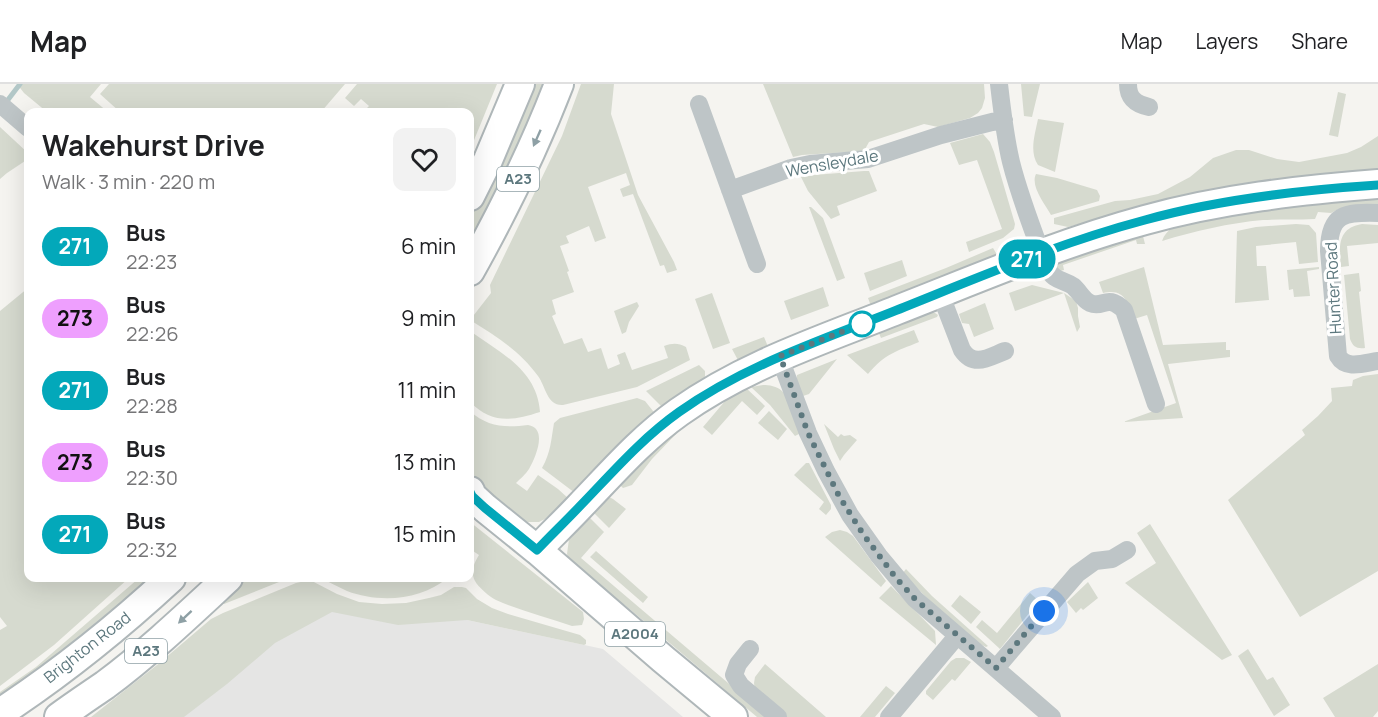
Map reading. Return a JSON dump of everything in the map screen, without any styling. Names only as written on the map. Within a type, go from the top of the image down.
[{"type":"main road","name":"A23","points":[[474,188],[520,84]]},
{"type":"main road","name":"A23","points":[[474,263],[520,175],[559,84]]},
{"type":"main road","points":[[537,550],[645,439],[680,411],[718,386],[780,356],[1041,254],[1146,219],[1210,205],[1278,194],[1378,184]]},
{"type":"main road","name":"A2004","points":[[474,497],[733,717]]},
{"type":"main road","name":"Brighton Road","points":[[0,713],[71,662],[167,582]]},
{"type":"main road","name":"A23","points":[[59,717],[142,655],[224,582]]},
{"type":"street","points":[[999,84],[1011,162],[1041,254],[1051,275],[1072,286],[1089,303],[1111,301],[1124,310],[1156,404]]},
{"type":"street","points":[[1128,84],[1131,98],[1149,107]]},
{"type":"street","points":[[699,104],[757,264]]},
{"type":"street","points":[[7,110],[24,125]]},
{"type":"street","name":"Wensleydale","points":[[730,190],[791,168],[868,159],[941,135],[1004,120]]},
{"type":"street","name":"Hunter Road","points":[[1378,213],[1348,214],[1332,226],[1329,237],[1338,356],[1348,365],[1378,361]]},
{"type":"street","points":[[940,293],[966,356],[970,359],[981,360],[1005,351]]},
{"type":"street","points":[[780,356],[808,433],[826,471],[850,515],[896,578],[915,599],[1052,717]]},
{"type":"street","points":[[996,668],[1077,574],[1095,561],[1112,559],[1127,550]]},
{"type":"street","points":[[889,717],[957,636]]},
{"type":"street","points":[[750,650],[738,664],[734,675],[741,686],[778,717]]},
{"type":"shaded area","points":[[17,84],[101,84],[90,97],[103,108],[42,108]]},
{"type":"shaded area","points":[[109,84],[345,84],[324,108],[116,108],[100,94]]},
{"type":"shaded area","points":[[357,84],[497,84],[474,140],[474,108],[367,108],[369,106],[361,99],[354,106],[345,98]]},
{"type":"shaded area","points":[[529,84],[550,84],[474,246],[474,203]]},
{"type":"shaded area","points":[[581,84],[614,84],[611,114],[638,195],[677,270],[667,273],[664,265],[660,266],[633,194],[623,197],[620,189],[630,185],[626,173],[588,187],[606,238],[595,242],[589,226],[566,236],[569,243],[560,246],[574,292],[552,300],[556,314],[552,316],[564,344],[582,338],[588,352],[601,348],[608,369],[620,364],[617,355],[625,352],[632,370],[668,358],[664,346],[673,344],[686,347],[690,360],[637,387],[563,405],[550,399],[538,376],[515,351],[474,323],[474,315],[491,293],[490,285],[562,136]]},
{"type":"shaded area","points":[[763,84],[984,84],[985,98],[982,108],[970,118],[938,127],[924,124],[869,142],[864,151],[793,157]]},
{"type":"shaded area","points":[[1021,84],[1040,84],[1032,117],[1024,116]]},
{"type":"shaded area","points":[[1338,92],[1346,94],[1338,137],[1329,135]]},
{"type":"shaded area","points":[[1038,119],[1064,123],[1055,172],[1038,165],[1035,160],[1034,143]]},
{"type":"shaded area","points":[[0,127],[24,149],[24,162],[0,179]]},
{"type":"shaded area","points":[[983,134],[990,142],[994,152],[1015,224],[1014,229],[1003,238],[969,252],[966,242],[1002,229],[977,160],[959,165],[950,143]]},
{"type":"shaded area","points":[[1378,136],[1378,174],[1119,213],[1068,227],[1054,224],[1054,218],[1115,201],[1158,194],[1190,177],[1213,158],[1236,150],[1249,150],[1277,159],[1299,162],[1347,153]]},
{"type":"shaded area","points":[[869,171],[877,191],[837,206],[840,215],[831,219],[808,191],[801,177],[814,175]]},
{"type":"shaded area","points":[[1036,174],[1097,190],[1100,196],[1099,201],[1051,215],[1035,184]]},
{"type":"shaded area","points":[[1378,193],[1378,207],[1339,209],[1331,213],[1318,212],[1315,219],[1238,223],[1162,241],[1169,230],[1188,219]]},
{"type":"shaded area","points":[[809,207],[823,218],[845,278],[837,281]]},
{"type":"shaded area","points":[[1296,224],[1309,225],[1316,233],[1318,262],[1299,264],[1296,242],[1256,246],[1257,266],[1266,266],[1269,300],[1235,303],[1237,231]]},
{"type":"shaded area","points":[[1362,224],[1378,225],[1378,243],[1347,246],[1349,266],[1341,267],[1341,240],[1348,230]]},
{"type":"shaded area","points":[[1141,234],[1145,244],[1137,244],[1136,240],[1063,265],[1064,270],[1060,271],[1056,268],[1056,264]]},
{"type":"shaded area","points":[[993,248],[999,258],[871,306],[868,298]]},
{"type":"shaded area","points":[[902,260],[907,276],[870,291],[864,273]]},
{"type":"shaded area","points":[[1144,267],[1163,345],[1226,342],[1226,350],[1230,350],[1230,357],[1168,364],[1183,418],[1123,422],[1176,403],[1147,315],[1134,319],[1124,298],[1116,293],[1103,293],[1099,282]]},
{"type":"shaded area","points":[[1319,267],[1319,269],[1307,271],[1310,296],[1294,297],[1293,289],[1289,290],[1287,270]]},
{"type":"shaded area","points":[[1359,273],[1365,348],[1354,346],[1350,339],[1344,275]]},
{"type":"shaded area","points":[[1032,285],[1064,293],[1015,311],[1009,293]]},
{"type":"shaded area","points":[[823,287],[829,306],[791,320],[784,301]]},
{"type":"shaded area","points":[[24,291],[24,582],[125,582],[54,645],[0,686],[0,630],[7,626],[0,617],[0,311]]},
{"type":"shaded area","points":[[712,293],[730,343],[713,349],[695,299]]},
{"type":"shaded area","points":[[1064,293],[1076,301],[1080,327],[1077,332]]},
{"type":"shaded area","points":[[637,302],[639,306],[626,332],[622,334],[614,311]]},
{"type":"shaded area","points":[[985,303],[994,329],[974,337],[969,324],[962,323],[959,314]]},
{"type":"shaded area","points":[[927,313],[938,315],[881,338],[878,331]]},
{"type":"shaded area","points":[[914,330],[919,342],[886,357],[868,374],[847,355]]},
{"type":"shaded area","points":[[474,334],[505,355],[525,374],[537,397],[540,412],[503,419],[474,406]]},
{"type":"shaded area","points":[[764,337],[769,349],[740,364],[732,349]]},
{"type":"shaded area","points":[[837,359],[809,394],[803,396],[796,381],[797,375]]},
{"type":"shaded area","points":[[699,365],[705,371],[705,379],[666,411],[646,391]]},
{"type":"shaded area","points":[[1378,374],[1378,571],[1300,617],[1228,500],[1305,435],[1302,430],[1332,401],[1331,388],[1352,386],[1353,380]]},
{"type":"shaded area","points":[[763,385],[782,391],[801,433],[795,436],[770,405],[751,387]]},
{"type":"shaded area","points":[[745,387],[765,406],[757,415],[742,401],[712,435],[703,427],[731,394]]},
{"type":"shaded area","points":[[637,398],[645,401],[657,416],[575,493],[542,468],[549,451],[554,423],[560,418]]},
{"type":"shaded area","points":[[769,411],[787,429],[778,440],[758,423]]},
{"type":"shaded area","points":[[474,414],[497,425],[534,427],[539,437],[537,451],[529,469],[516,483],[527,491],[538,475],[569,499],[545,519],[539,522],[528,522],[521,520],[511,512],[474,475]]},
{"type":"shaded area","points":[[824,424],[838,437],[841,434],[850,435],[857,440],[840,461],[834,449]]},
{"type":"shaded area","points":[[676,430],[676,434],[652,459],[632,485],[623,488],[619,482]]},
{"type":"shaded area","points":[[806,463],[809,463],[831,505],[826,515],[819,509],[824,502],[794,475]]},
{"type":"shaded area","points":[[609,497],[626,509],[609,528],[592,511],[604,498]]},
{"type":"shaded area","points":[[588,516],[604,532],[581,558],[768,717],[757,717],[569,560],[567,554],[569,539]]},
{"type":"shaded area","points":[[1150,524],[1232,655],[1222,660],[1125,583],[1156,563],[1137,533]]},
{"type":"shaded area","points":[[474,525],[583,612],[582,625],[572,626],[524,611],[491,597],[474,578],[474,564],[479,555],[474,552]]},
{"type":"shaded area","points":[[840,530],[853,536],[886,581],[881,587],[825,537]]},
{"type":"shaded area","points":[[596,551],[648,597],[643,603],[590,557]]},
{"type":"shaded area","points":[[906,569],[932,596],[988,646],[970,639],[902,574]]},
{"type":"shaded area","points":[[134,582],[145,582],[39,671],[0,698],[0,692],[36,667]]},
{"type":"shaded area","points":[[239,582],[279,582],[224,604],[220,600]]},
{"type":"shaded area","points":[[314,582],[359,602],[382,604],[406,603],[441,595],[454,587],[462,587],[492,608],[580,635],[586,640],[586,644],[467,620],[398,625],[332,612],[275,643],[184,717],[91,717],[211,619],[296,583]]},
{"type":"shaded area","points":[[329,582],[442,582],[425,591],[399,598],[372,597],[347,591]]},
{"type":"shaded area","points":[[1088,582],[1098,598],[1076,613],[1067,602]]},
{"type":"shaded area","points":[[891,586],[935,631],[936,645],[879,598]]},
{"type":"shaded area","points":[[1030,593],[1039,601],[1000,649],[976,627],[982,620],[997,633]]},
{"type":"shaded area","points":[[960,595],[981,612],[971,624],[951,606]]},
{"type":"shaded area","points":[[318,596],[454,620],[467,620],[603,649],[683,717],[124,717]]},
{"type":"shaded area","points":[[1248,649],[1267,680],[1273,677],[1290,705],[1274,716],[1238,656]]},
{"type":"shaded area","points":[[956,658],[964,658],[971,662],[955,681],[952,679],[933,700],[926,694],[926,691]]},
{"type":"shaded area","points":[[765,664],[826,717],[783,717],[755,690],[755,677]]},
{"type":"shaded area","points":[[1378,664],[1378,711],[1373,717],[1335,717],[1323,698]]},
{"type":"shaded area","points":[[886,686],[895,693],[875,717],[860,717]]},
{"type":"waterway","points":[[4,105],[20,84]]},
{"type":"bus line","name":"271","points":[[474,498],[537,550],[623,460],[680,411],[718,386],[780,356],[1041,254],[1146,219],[1210,205],[1278,194],[1378,185]]},
{"type":"route","points":[[862,324],[780,356],[808,433],[850,515],[887,567],[915,599],[996,668],[1044,611]]}]
